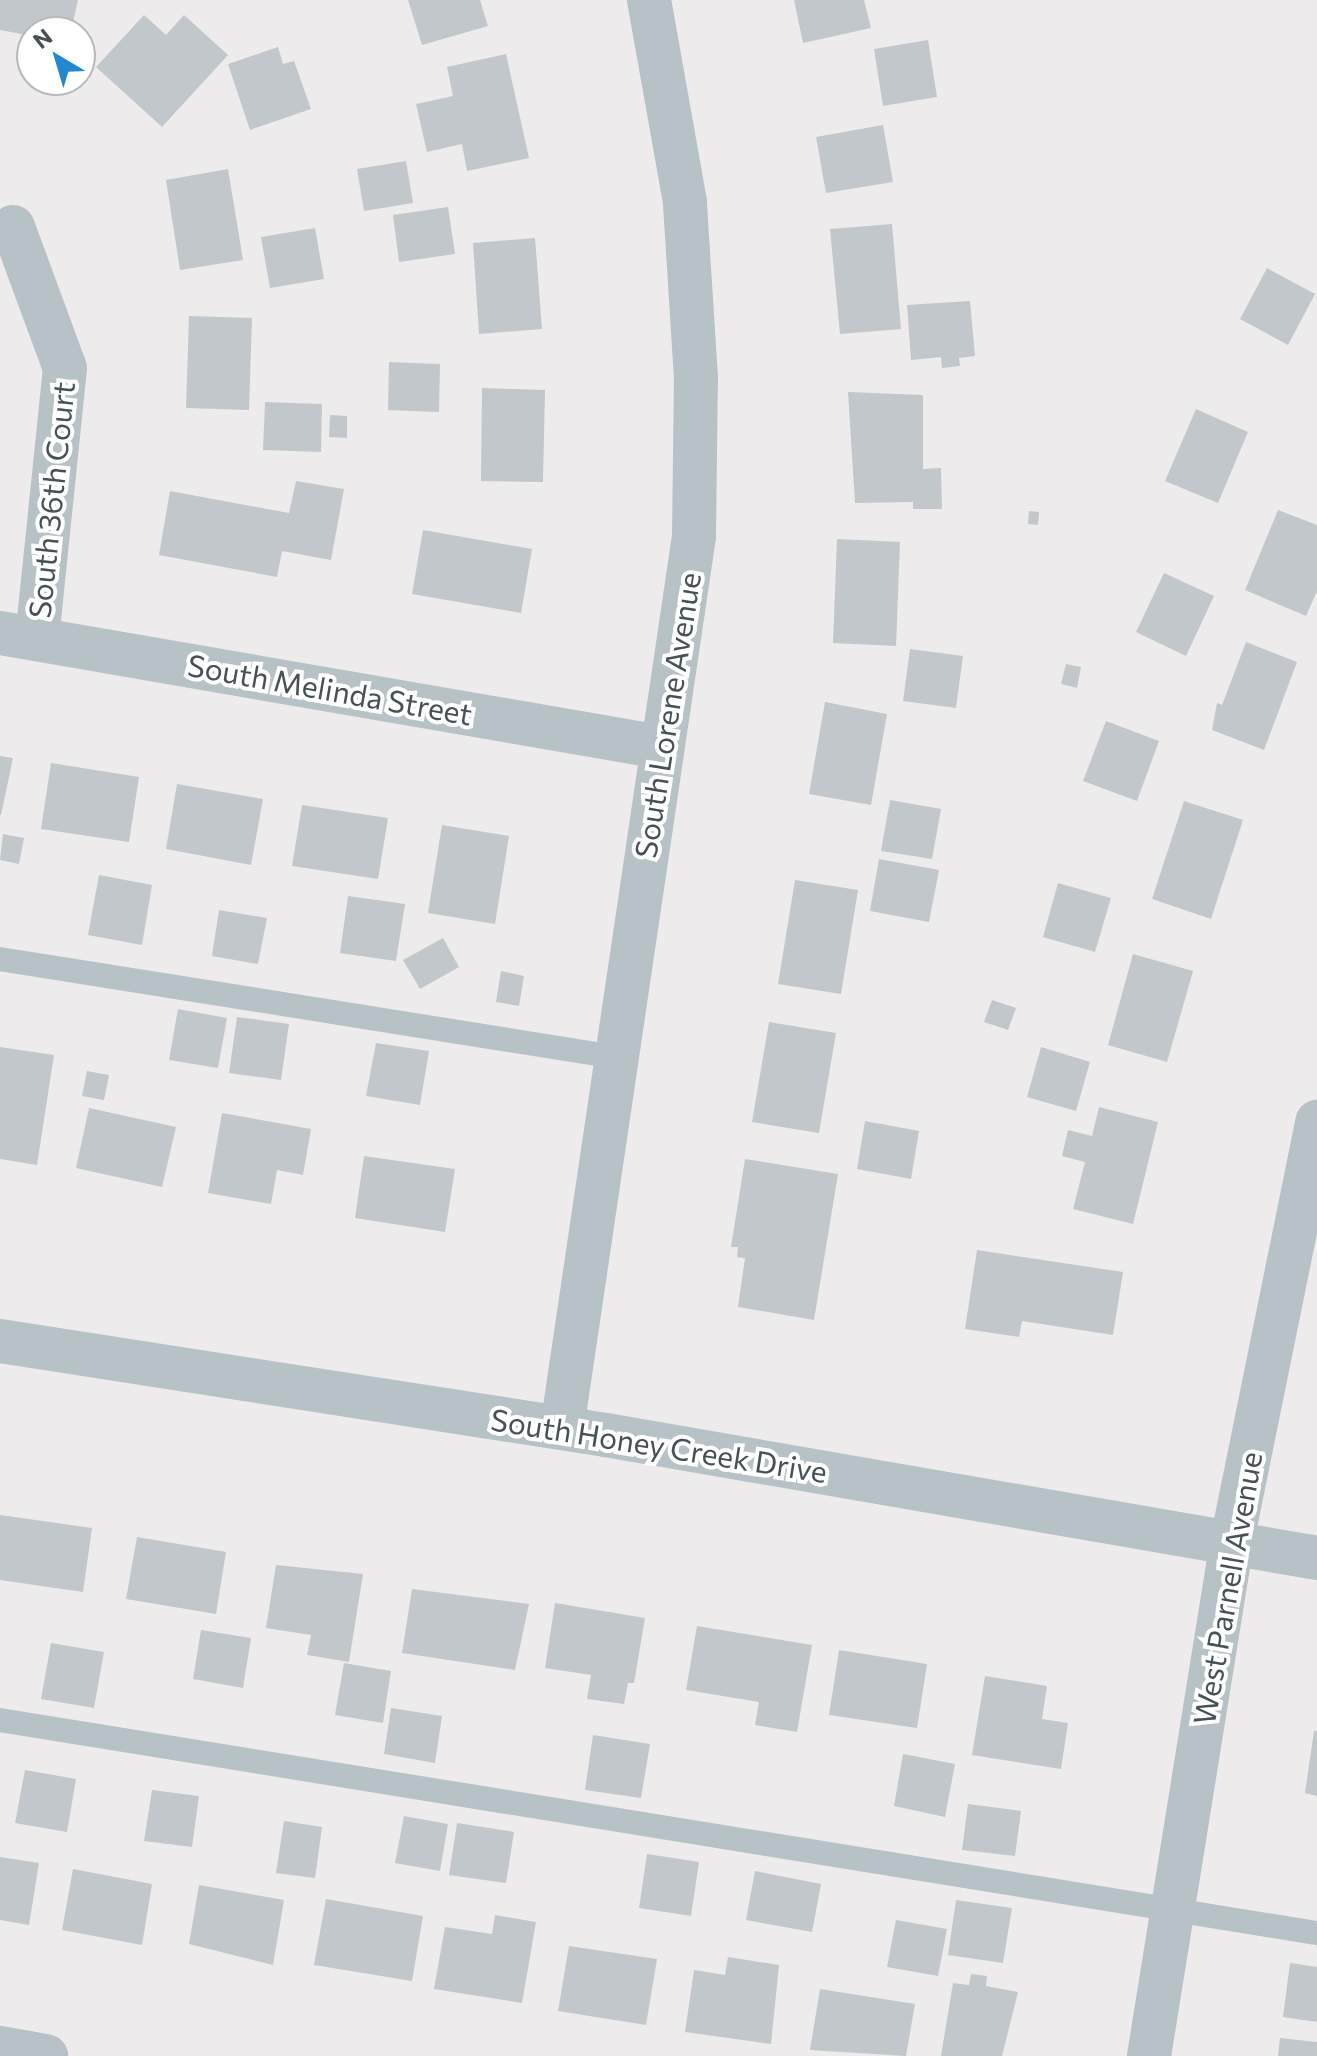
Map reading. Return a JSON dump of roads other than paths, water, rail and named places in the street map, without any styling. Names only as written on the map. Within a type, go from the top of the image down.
[{"type":"street","name":"South Lorene Avenue","points":[[562,1428],[694,536],[696,379],[685,202],[649,0]]},
{"type":"street","name":"South 36th Court","points":[[13,227],[65,368],[19,636]]},
{"type":"street","name":"South Melinda Street","points":[[19,636],[661,747]]},
{"type":"street","name":"West Parnell Avenue","points":[[1149,2056],[1232,1541],[1317,1122]]},
{"type":"street","name":"South Honey Creek Drive","points":[[0,1341],[562,1428],[1317,1558]]},
{"type":"street","points":[[0,2048],[46,2056]]},
{"type":"lane","points":[[0,959],[615,1057]]},
{"type":"lane","points":[[0,1720],[1317,1933]]}]
